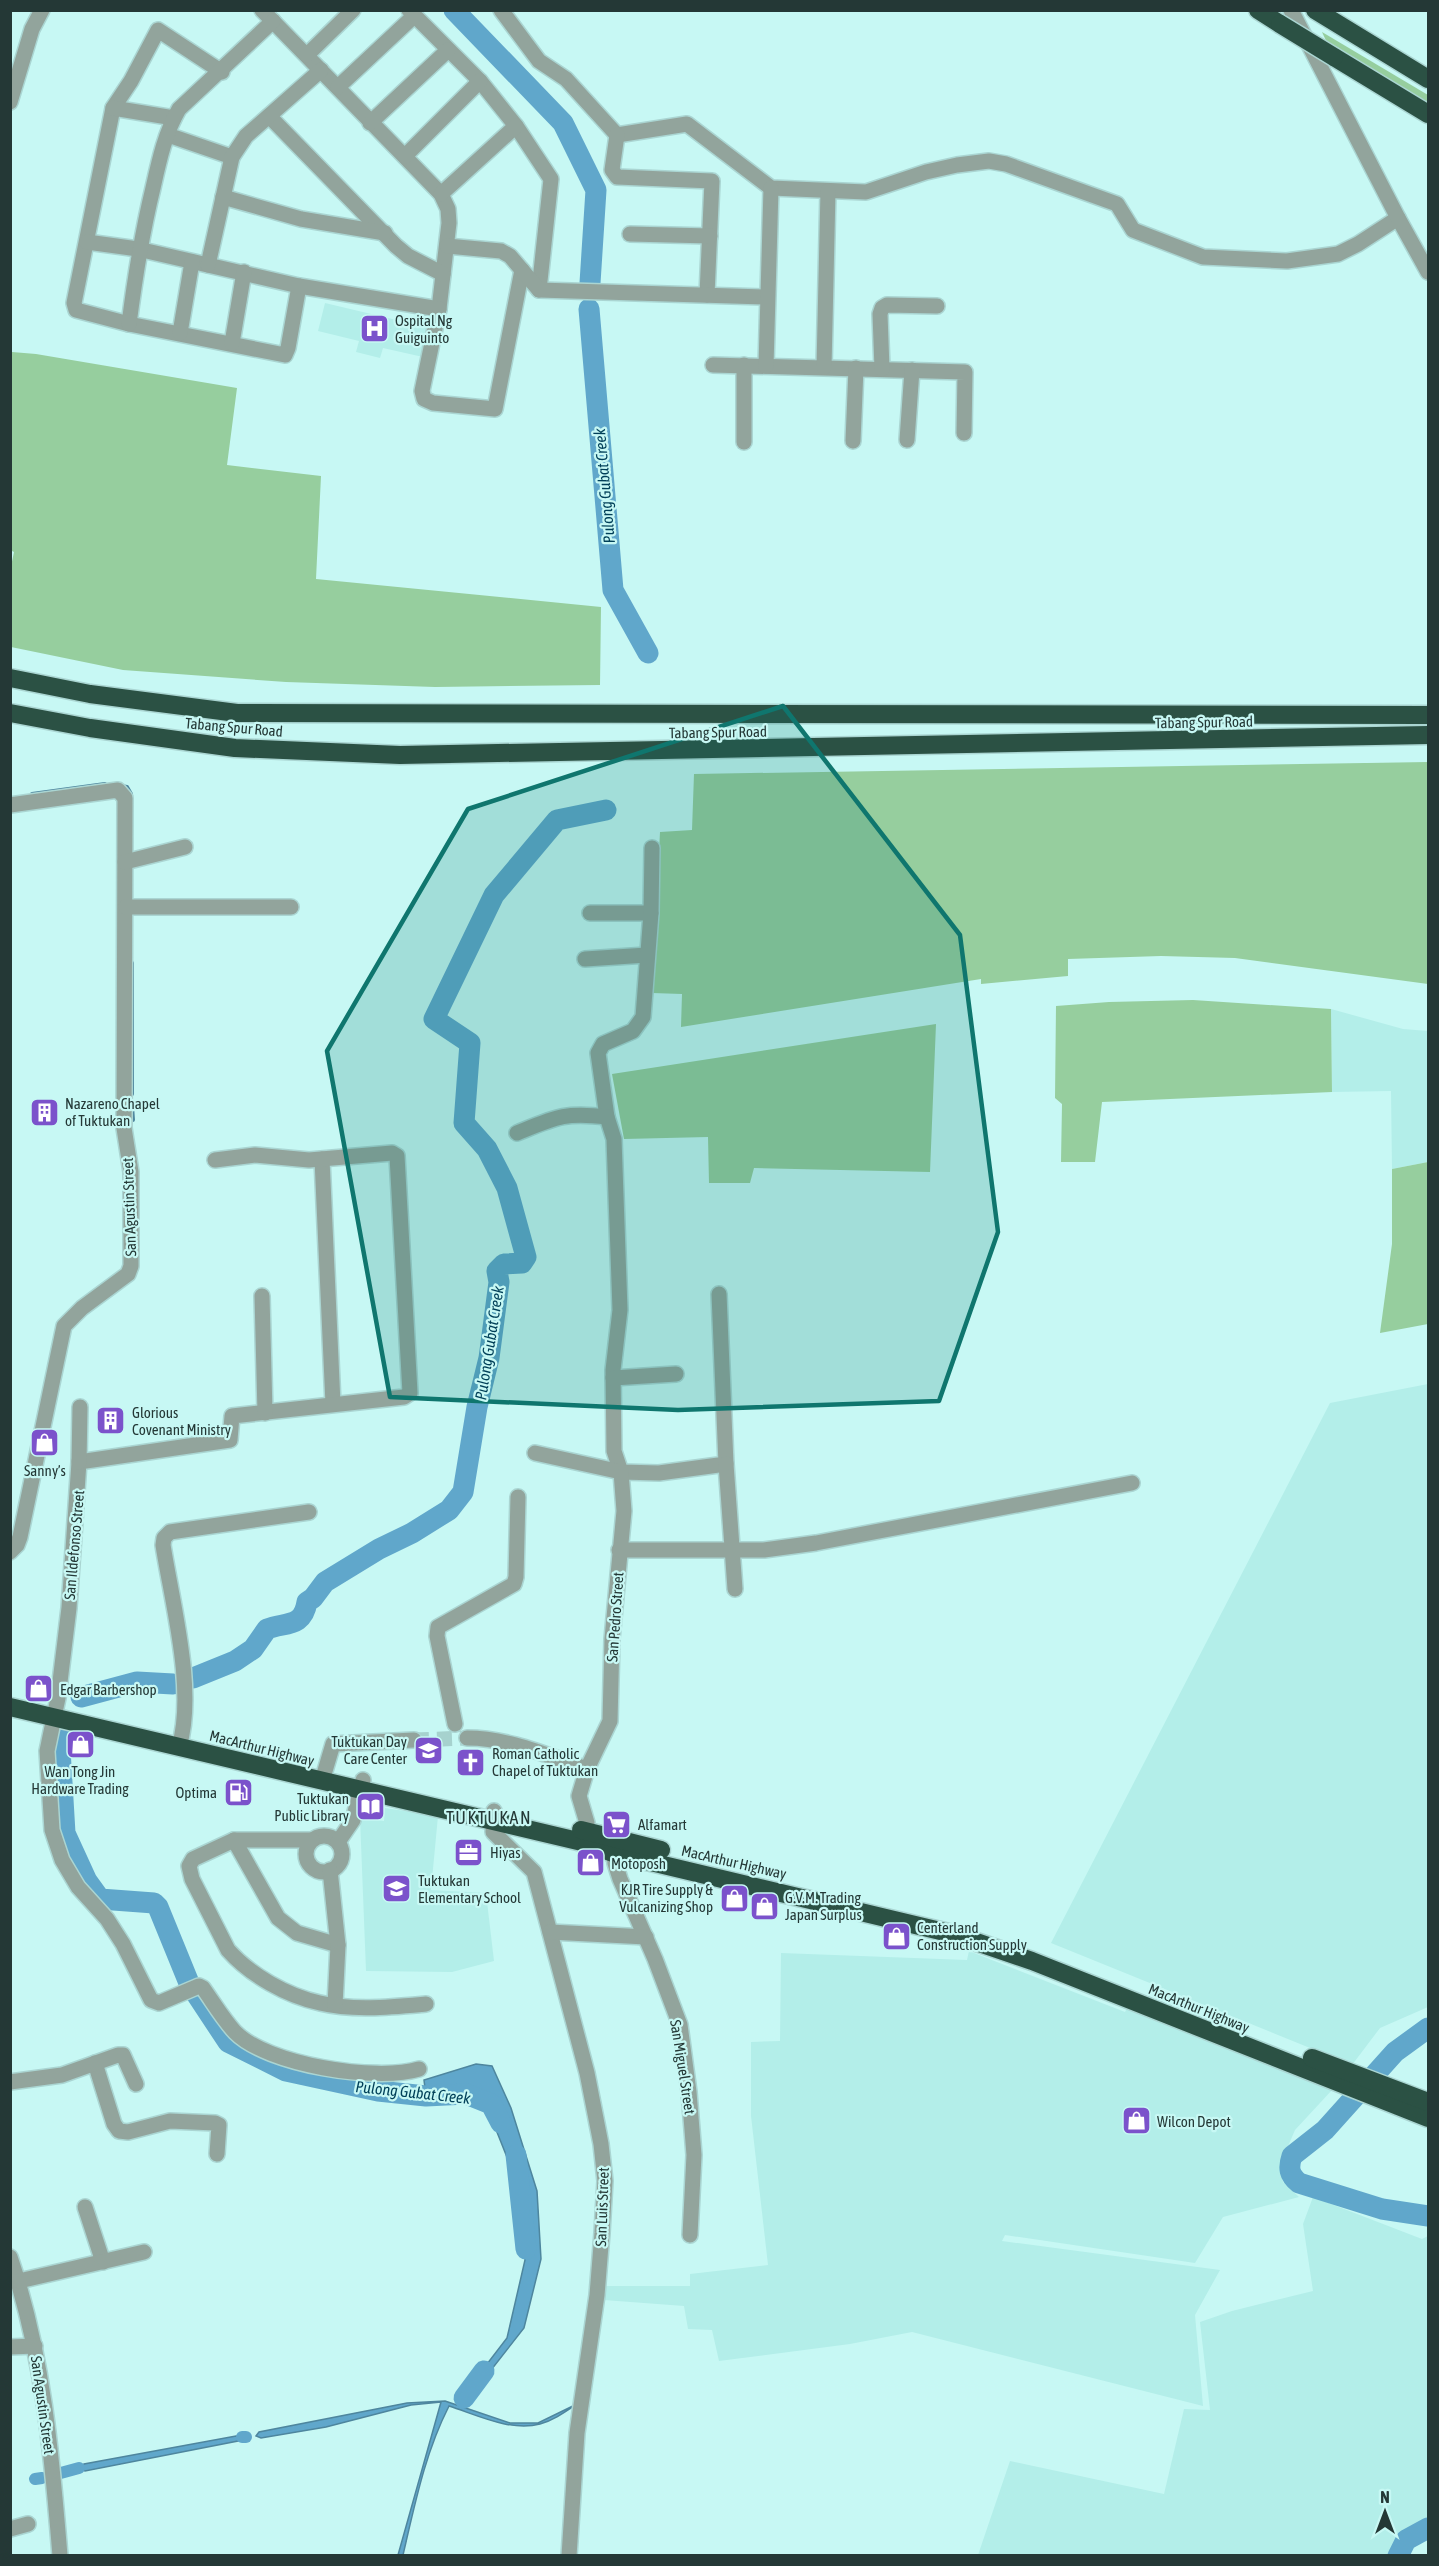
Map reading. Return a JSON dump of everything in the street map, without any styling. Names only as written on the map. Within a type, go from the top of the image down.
[{"type":"highway","points":[[1257,10],[1285,17],[1334,57],[1428,114]]},
{"type":"highway","points":[[1315,10],[1428,79]]},
{"type":"highway","points":[[1341,26],[1428,70]]},
{"type":"highway","name":"Tabang Spur Road","points":[[10,678],[90,694],[237,713],[1428,715]]},
{"type":"highway","name":"Tabang Spur Road","points":[[10,713],[90,728],[235,748],[400,755],[1428,735]]},
{"type":"highway","name":"MacArthur Highway","points":[[10,1695],[55,1712]]},
{"type":"highway","name":"MacArthur Highway","points":[[10,1707],[55,1712],[613,1846],[956,1923],[1028,1948],[1331,2072],[1428,2118]]},
{"type":"highway","name":"MacArthur Highway","points":[[1370,2089],[1428,2102]]},
{"type":"street","points":[[10,102],[32,29],[42,10]]},
{"type":"street","points":[[501,10],[539,61],[566,79],[617,135]]},
{"type":"street","points":[[307,55],[348,12]]},
{"type":"street","points":[[338,87],[411,13],[480,81],[516,126],[552,178],[538,290]]},
{"type":"street","points":[[129,324],[138,249],[160,154],[174,118],[179,110],[222,72],[267,16],[441,194],[448,209],[447,246],[439,309],[422,391],[424,399],[433,403],[495,409],[522,270]]},
{"type":"street","points":[[1285,17],[1428,272]]},
{"type":"street","points":[[222,72],[158,30],[131,81],[113,108],[74,303],[76,310],[129,324],[285,355],[299,286]]},
{"type":"street","points":[[370,123],[448,50]]},
{"type":"street","points":[[208,265],[232,157],[246,136],[321,70]]},
{"type":"street","points":[[405,156],[480,81]]},
{"type":"street","points":[[113,108],[174,118]]},
{"type":"street","points":[[269,116],[408,256],[443,274]]},
{"type":"street","points":[[617,135],[687,124],[771,188],[866,192],[926,172],[975,161],[1006,164],[1117,204],[1133,230],[1203,257],[1287,261],[1338,254],[1398,218]]},
{"type":"street","points":[[441,194],[516,126]]},
{"type":"street","points":[[168,135],[232,157]]},
{"type":"street","points":[[617,135],[612,170],[617,177],[712,180],[707,295]]},
{"type":"street","points":[[766,366],[771,188]]},
{"type":"street","points":[[824,367],[828,191]]},
{"type":"street","points":[[223,197],[301,219],[385,233]]},
{"type":"street","points":[[630,234],[710,236]]},
{"type":"street","points":[[87,242],[138,249],[299,286],[439,309]]},
{"type":"street","points":[[447,246],[501,251],[510,256],[538,290],[767,297]]},
{"type":"street","points":[[180,333],[192,262]]},
{"type":"street","points":[[232,344],[244,272]]},
{"type":"street","points":[[882,369],[880,314],[882,308],[887,305],[937,306]]},
{"type":"street","points":[[713,364],[965,372],[964,433]]},
{"type":"street","points":[[744,365],[744,442]]},
{"type":"street","points":[[853,441],[856,368]]},
{"type":"street","points":[[907,440],[912,370]]},
{"type":"street","name":"San Agustin Street","points":[[10,805],[118,790],[125,798],[124,1128],[131,1172],[131,1266],[128,1274],[82,1308],[64,1326],[20,1537],[17,1545],[10,1552]]},
{"type":"street","points":[[125,862],[142,860],[185,847]]},
{"type":"street","points":[[585,959],[646,955],[651,913],[652,848]]},
{"type":"street","points":[[126,907],[291,907]]},
{"type":"street","points":[[590,913],[651,913]]},
{"type":"street","name":"San Pedro Street","points":[[583,1837],[587,1823],[579,1796],[587,1769],[610,1721],[612,1639],[624,1511],[621,1472],[614,1451],[616,1412],[614,1378],[620,1310],[614,1139],[607,1117],[598,1053],[603,1044],[633,1031],[643,1017],[646,955]]},
{"type":"street","points":[[517,1133],[561,1115],[607,1117]]},
{"type":"street","points":[[79,1462],[230,1440],[232,1416],[404,1397],[410,1393],[396,1156],[392,1153],[322,1159],[255,1155],[215,1160]]},
{"type":"street","points":[[322,1159],[333,1404]]},
{"type":"street","points":[[719,1294],[730,1551],[733,1555],[735,1589]]},
{"type":"street","points":[[262,1296],[265,1413]]},
{"type":"street","points":[[614,1378],[676,1374]]},
{"type":"street","name":"San Ildefonso Street","points":[[80,1407],[79,1462],[69,1608],[48,1751],[52,1830],[62,1860],[78,1887],[107,1919],[123,1944],[151,2001],[159,2003],[191,1989],[203,1988],[236,2033],[265,2051],[288,2060],[385,2075],[404,2074],[419,2069]]},
{"type":"street","points":[[535,1454],[621,1472],[659,1473],[726,1464]]},
{"type":"street","points":[[619,1550],[764,1550],[816,1543],[1132,1483]]},
{"type":"street","points":[[455,1724],[436,1636],[438,1627],[514,1584],[518,1497]]},
{"type":"street","points":[[180,1742],[183,1674],[163,1545],[164,1538],[170,1532],[309,1512]]},
{"type":"street","points":[[467,1738],[503,1741],[587,1769]]},
{"type":"street","points":[[323,1776],[333,1744],[414,1740]]},
{"type":"street","points":[[338,1842],[354,1820],[362,1785]]},
{"type":"street","name":"San Luis Street","points":[[493,1817],[493,1832],[534,1872],[587,2073],[601,2144],[605,2181],[597,2295],[577,2433],[569,2556]]},
{"type":"street","points":[[312,1840],[307,1848],[309,1863],[320,1871],[330,1870],[340,1861],[342,1854],[338,1842],[329,1836],[312,1840],[234,1840],[192,1858],[189,1866],[192,1879],[228,1950],[236,1959],[273,1985],[319,2003],[389,2007],[426,2004]]},
{"type":"street","points":[[234,1840],[278,1918],[297,1933],[338,1945]]},
{"type":"street","name":"San Miguel Street","points":[[613,1846],[620,1879],[646,1937],[680,2025],[694,2155],[690,2235]]},
{"type":"street","points":[[330,1870],[338,1945],[335,2005]]},
{"type":"street","points":[[550,1932],[646,1937]]},
{"type":"street","points":[[10,2082],[62,2075],[123,2055],[136,2084]]},
{"type":"street","points":[[95,2063],[114,2124],[119,2131],[128,2132],[170,2121],[215,2123],[219,2125],[220,2131],[217,2154]]},
{"type":"street","points":[[85,2207],[103,2262]]},
{"type":"street","points":[[19,2281],[144,2253]]},
{"type":"street","name":"San Agustin Street","points":[[10,2258],[19,2281],[34,2346],[53,2473],[60,2556]]},
{"type":"street","points":[[10,2347],[34,2346]]},
{"type":"street","points":[[10,2529],[28,2524]]},
{"type":"highlighted area","points":[[783,706],[960,935],[998,1232],[939,1401],[678,1410],[390,1397],[327,1051],[468,809]]},
{"type":"shaded area","name":"Ospital Ng Guiguinto","points":[[325,303],[430,328],[423,357],[383,348],[380,358],[356,352],[359,341],[318,331]]},
{"type":"shaded area","points":[[1331,1009],[1403,1029],[1428,1031],[1428,1162],[1392,1169],[1391,1091],[1332,1092]]},
{"type":"shaded area","points":[[1428,1384],[1428,2007],[1380,2028],[1352,2065],[1051,1943],[1330,1403]]},
{"type":"shaded area","name":"Tuktukan Elementary School","points":[[385,1808],[438,1816],[431,1890],[486,1893],[494,1961],[452,1972],[366,1971],[360,1818],[384,1821]]},
{"type":"shaded area","points":[[969,1951],[1125,2012],[1127,2008],[1326,2085],[1332,2090],[1295,2130],[1280,2165],[1283,2182],[1299,2197],[1223,2217],[1195,2263],[1005,2235],[1002,2241],[1220,2270],[1195,2315],[1203,2406],[912,2332],[850,2344],[719,2361],[712,2330],[688,2329],[684,2306],[604,2300],[604,2286],[690,2286],[690,2274],[768,2265],[751,2116],[751,2042],[780,2041],[781,1953],[967,1960]]},
{"type":"shaded area","points":[[476,2064],[492,2066],[511,2108],[537,2191],[541,2259],[524,2328],[473,2393],[466,2395],[467,2390],[507,2338],[525,2260],[522,2195],[483,2097],[458,2085],[426,2096],[424,2080]]},
{"type":"shaded area","points":[[1313,2197],[1422,2239],[1428,2236],[1428,2522],[1397,2537],[1387,2555],[978,2555],[1010,2461],[1164,2494],[1184,2409],[1210,2410],[1200,2322],[1232,2311],[1313,2291],[1303,2224]]},
{"type":"shaded area","points":[[445,2401],[510,2423],[538,2423],[577,2404],[559,2416],[540,2424],[529,2426],[494,2421],[449,2406],[427,2460],[403,2555],[398,2555],[441,2402],[411,2405],[326,2427],[261,2438],[256,2436],[259,2432],[407,2403]]},
{"type":"shaded area","points":[[236,2436],[242,2437],[238,2441],[85,2471],[79,2468],[84,2464]]},
{"type":"green space","points":[[1322,32],[1428,95],[1428,104],[1329,47]]},
{"type":"green space","points":[[12,352],[36,354],[237,388],[227,465],[321,476],[316,579],[601,607],[600,685],[435,687],[286,682],[123,670],[11,647],[10,571],[14,552],[10,550]]},
{"type":"green space","points":[[1428,762],[1428,984],[1235,958],[1161,956],[1068,959],[1068,976],[981,984],[981,979],[681,1027],[682,994],[652,993],[660,832],[692,830],[694,774]]},
{"type":"green space","points":[[1193,1000],[1331,1009],[1332,1092],[1102,1102],[1095,1162],[1061,1162],[1062,1104],[1055,1098],[1056,1006]]},
{"type":"green space","points":[[936,1024],[930,1172],[754,1168],[750,1183],[709,1183],[708,1137],[624,1139],[612,1074]]},
{"type":"green space","points":[[1428,1162],[1428,1324],[1380,1333],[1392,1244],[1392,1169]]},
{"type":"waterway","name":"Pulong Gubat Creek","points":[[454,10],[563,123],[596,190],[590,283]]},
{"type":"waterway","name":"Pulong Gubat Creek","points":[[589,309],[613,590],[648,653]]},
{"type":"waterway","points":[[32,794],[105,784]]},
{"type":"waterway","points":[[121,786],[127,787],[131,799]]},
{"type":"waterway","name":"Pulong Gubat Creek","points":[[193,1678],[235,1661],[253,1649],[267,1629],[297,1620],[302,1616],[307,1602],[325,1582],[449,1510],[463,1492],[477,1407],[489,1358],[499,1282],[497,1271],[504,1264],[522,1263],[526,1257],[507,1188],[487,1149],[464,1123],[470,1043],[434,1019],[494,895],[557,820],[606,810]]},
{"type":"waterway","points":[[132,963],[132,1094]]},
{"type":"waterway","points":[[132,1106],[133,1120]]},
{"type":"waterway","name":"Pulong Gubat Creek","points":[[81,1697],[137,1682],[173,1684]]},
{"type":"waterway","name":"Pulong Gubat Creek","points":[[59,1732],[65,1833],[87,1881],[100,1899],[154,1903],[158,1907],[189,1983],[228,2042],[286,2071],[378,2091],[426,2096],[466,2094],[491,2104],[501,2123]]},
{"type":"waterway","points":[[1428,2028],[1395,2052],[1325,2130],[1292,2156],[1290,2164],[1291,2174],[1299,2183],[1382,2209],[1428,2216]]},
{"type":"waterway","name":"Pulong Gubat Creek","points":[[516,2155],[526,2249]]},
{"type":"waterway","name":"Pulong Gubat Creek","points":[[464,2398],[484,2371]]},
{"type":"waterway","points":[[57,2474],[79,2468]]},
{"type":"waterway","points":[[35,2479],[42,2478]]},
{"type":"waterway","points":[[1398,2556],[1406,2540],[1428,2528]]},
{"type":"tunnel","points":[[414,1740],[467,1738]]},
{"type":"place","name":"Ospital Ng Guiguinto","points":[[374,329]]},
{"type":"place","name":"Nazareno Chapel of Tuktukan","points":[[44,1112]]},
{"type":"place","name":"Glorious Covenant Ministry","points":[[111,1421]]},
{"type":"place","name":"Sanny’s","points":[[45,1443]]},
{"type":"place","name":"Edgar Barbershop","points":[[39,1689]]},
{"type":"place","name":"Wan Tong Jin Hardware Trading","points":[[80,1744]]},
{"type":"place","name":"Tuktukan Day Care Center","points":[[428,1750]]},
{"type":"place","name":"Roman Catholic Chapel of Tuktukan","points":[[471,1762]]},
{"type":"place","name":"Optima","points":[[238,1792]]},
{"type":"place","name":"Tuktukan Public Library","points":[[370,1807]]},
{"type":"place","name":"Alfamart","points":[[617,1824]]},
{"type":"place","name":"Hiyas","points":[[469,1852]]},
{"type":"place","name":"Motoposh","points":[[590,1863]]},
{"type":"place","name":"Tuktukan Elementary School","points":[[397,1889]]},
{"type":"place","name":"KJR Tire Supply & Vulcanizing Shop","points":[[734,1898]]},
{"type":"place","name":"G.V.M. Trading Japan Surplus","points":[[764,1906]]},
{"type":"place","name":"Centerland Construction Supply","points":[[896,1936]]},
{"type":"place","name":"Wilcon Depot","points":[[1136,2121]]},
{"type":"district","name":"TUKTUKAN","points":[[489,1817]]}]
